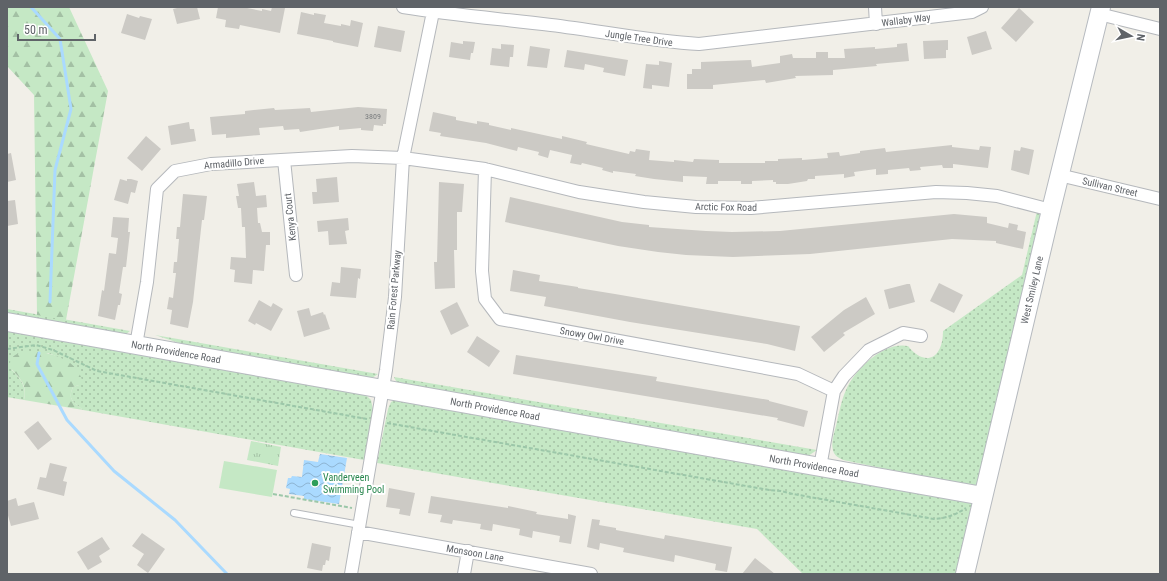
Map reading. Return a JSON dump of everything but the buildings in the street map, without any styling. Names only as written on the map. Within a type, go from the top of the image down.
[{"type":"street","name":"Jungle Tree Drive","points":[[403,7],[551,25],[664,42],[699,44],[876,24]]},
{"type":"street","points":[[875,7],[876,24]]},
{"type":"street","name":"Wallaby Way","points":[[876,24],[972,12],[982,7]]},
{"type":"street","name":"Rain Forest Parkway","points":[[351,574],[382,389],[395,297],[403,158],[433,10]]},
{"type":"street","points":[[1100,10],[1160,29]]},
{"type":"street","name":"West Smiley Lane","points":[[965,574],[1050,210],[1100,10]]},
{"type":"street","name":"Armadillo Drive","points":[[136,345],[147,282],[158,189],[175,171],[210,164],[352,156],[403,158]]},
{"type":"street","name":"Arctic Fox Road","points":[[403,158],[485,169],[579,192],[644,202],[696,207],[751,208],[936,192],[997,196],[1050,210]]},
{"type":"street","name":"Kenya Court","points":[[284,160],[296,275]]},
{"type":"street","name":"Snowy Owl Drive","points":[[485,169],[482,271],[485,299],[500,319],[798,374],[834,391]]},
{"type":"street","name":"Sullivan Street","points":[[1059,175],[1160,199]]},
{"type":"street","name":"North Providence Road","points":[[7,322],[983,496]]},
{"type":"street","points":[[820,467],[834,391],[844,376],[869,350],[903,333],[921,336]]},
{"type":"street","name":"Monsoon Lane","points":[[359,528],[468,551],[591,574]]},
{"type":"street","points":[[464,574],[468,551]]},
{"type":"lane","points":[[294,513],[359,528]]},
{"type":"path","points":[[7,349],[36,345],[53,350],[97,371],[368,419]]},
{"type":"path","points":[[387,422],[934,518],[946,518],[957,514],[983,496]]},
{"type":"path","points":[[273,494],[353,508]]},
{"type":"green space","points":[[7,7],[69,7],[108,91],[66,320],[37,315],[34,95],[7,66]]},
{"type":"green space","points":[[1037,211],[1042,217],[977,485],[968,486],[843,460],[837,456],[833,450],[833,436],[844,394],[856,374],[871,358],[889,348],[908,346],[921,357],[927,358],[932,357],[937,353],[940,348],[943,331],[1022,275]]},
{"type":"green space","points":[[7,309],[130,331],[125,335],[7,316]]},
{"type":"green space","points":[[7,329],[364,393],[371,400],[373,410],[364,460],[83,410],[74,403],[71,398],[71,391],[73,387],[79,385],[74,372],[66,361],[48,353],[12,370],[24,387],[25,395],[24,400],[7,397]]},
{"type":"green space","points":[[155,335],[378,374],[372,378],[185,345]]},
{"type":"green space","points":[[24,351],[41,352],[59,357],[67,361],[79,372],[82,380],[79,385],[73,387],[71,391],[71,398],[74,403],[83,410],[24,400],[24,386],[22,381],[12,369],[10,362],[12,357]]},
{"type":"green space","points":[[394,377],[817,450],[808,456],[804,456],[397,383]]},
{"type":"green space","points":[[395,400],[970,502],[973,505],[958,574],[803,574],[757,529],[377,463],[388,409],[391,402]]},
{"type":"green space","points":[[251,441],[281,447],[278,466],[247,460]]},
{"type":"green space","points":[[224,461],[277,470],[272,497],[219,488]]},
{"type":"water","name":"Vanderveen Swimming Pool","points":[[320,454],[347,458],[339,504],[304,499],[304,496],[289,494],[290,489],[286,488],[288,478],[291,478],[292,476],[302,477],[304,460],[318,462]]},
{"type":"waterway","points":[[31,7],[60,39],[71,109],[55,170],[50,302]]},
{"type":"waterway","points":[[39,353],[37,364],[67,420],[114,471],[175,520],[227,574]]},
{"type":"place","name":"Vanderveen Swimming Pool","points":[[315,483]]}]
